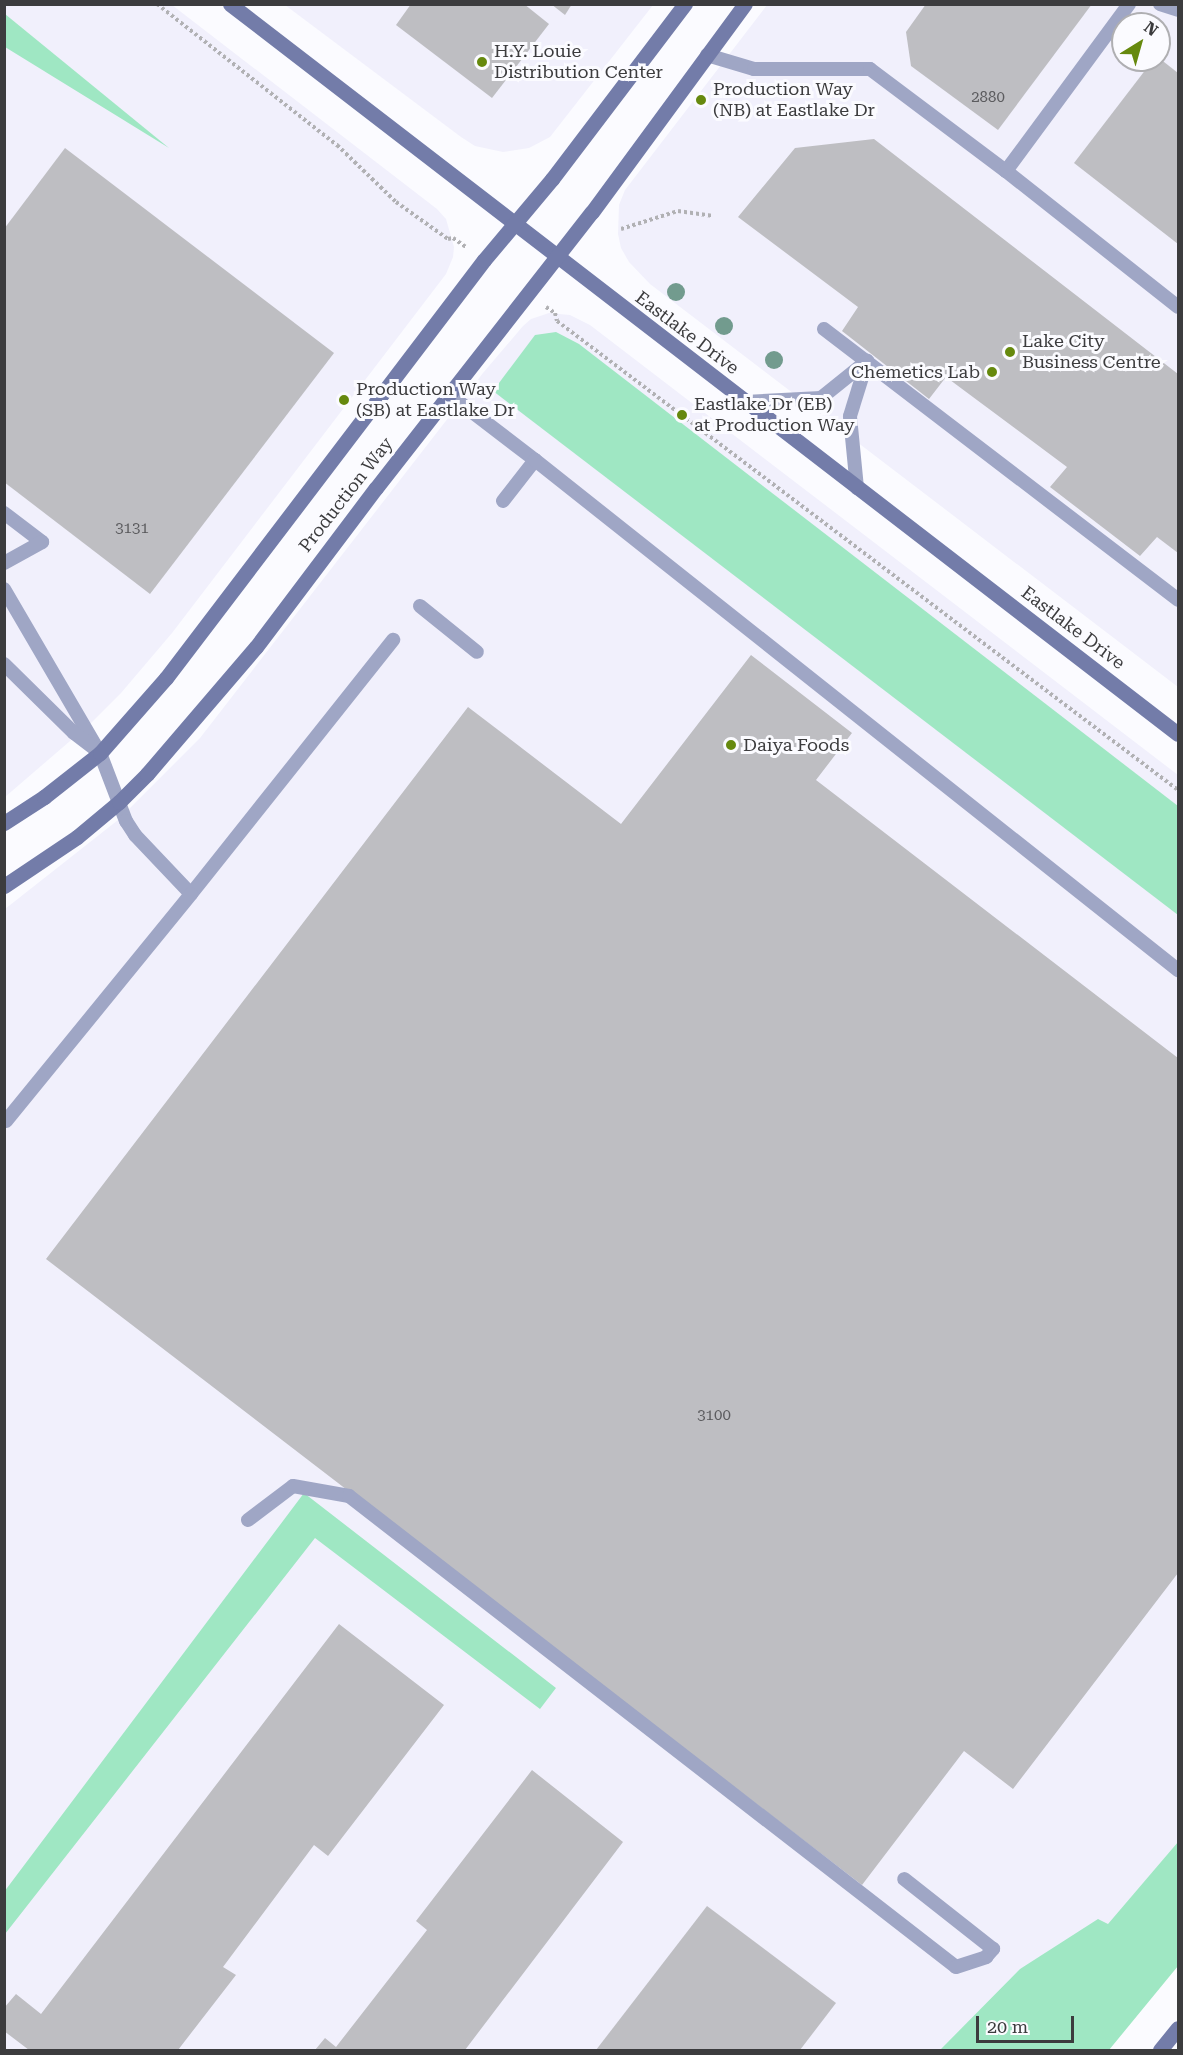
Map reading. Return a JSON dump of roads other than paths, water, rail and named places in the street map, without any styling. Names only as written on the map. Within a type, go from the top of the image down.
[{"type":"street","name":"Eastlake Drive","points":[[230,4],[514,225],[1179,734]]},
{"type":"street","name":"Production Way","points":[[4,823],[44,797],[100,753],[173,669],[484,260],[514,225],[685,4]]},
{"type":"street","name":"Production Way","points":[[4,886],[76,837],[119,802],[147,774],[256,646],[556,257],[745,4]]},
{"type":"street","points":[[1160,2050],[1179,2028]]},
{"type":"lane","points":[[1006,171],[1129,4]]},
{"type":"lane","points":[[1160,4],[1179,10]]},
{"type":"lane","points":[[707,55],[754,69],[870,69],[1006,171],[1179,306]]},
{"type":"lane","points":[[825,329],[1179,600]]},
{"type":"lane","points":[[745,402],[821,398],[867,361]]},
{"type":"lane","points":[[857,488],[850,416],[867,361]]},
{"type":"lane","points":[[450,395],[1179,970]]},
{"type":"lane","points":[[503,501],[535,460]]},
{"type":"lane","points":[[4,513],[42,542],[4,563]]},
{"type":"lane","points":[[4,589],[100,753],[135,835],[191,894]]},
{"type":"lane","points":[[420,606],[477,652]]},
{"type":"lane","points":[[6,1121],[191,894],[393,640]]},
{"type":"lane","points":[[4,664],[75,733],[100,753]]},
{"type":"lane","points":[[248,1520],[293,1486],[350,1496],[956,1967],[986,1957],[993,1949],[904,1879]]},
{"type":"place","name":"H.Y. Louie Distribution Center","points":[[482,62]]},
{"type":"place","name":"Production Way (NB) at Eastlake Dr","points":[[701,100]]},
{"type":"place","name":"Lake City Business Centre","points":[[1010,352]]},
{"type":"place","name":"Chemetics Lab","points":[[992,372]]},
{"type":"place","name":"Production Way (SB) at Eastlake Dr","points":[[344,400]]},
{"type":"place","name":"Eastlake Dr (EB) at Production Way","points":[[682,415]]},
{"type":"place","name":"Daiya Foods","points":[[731,745]]}]
